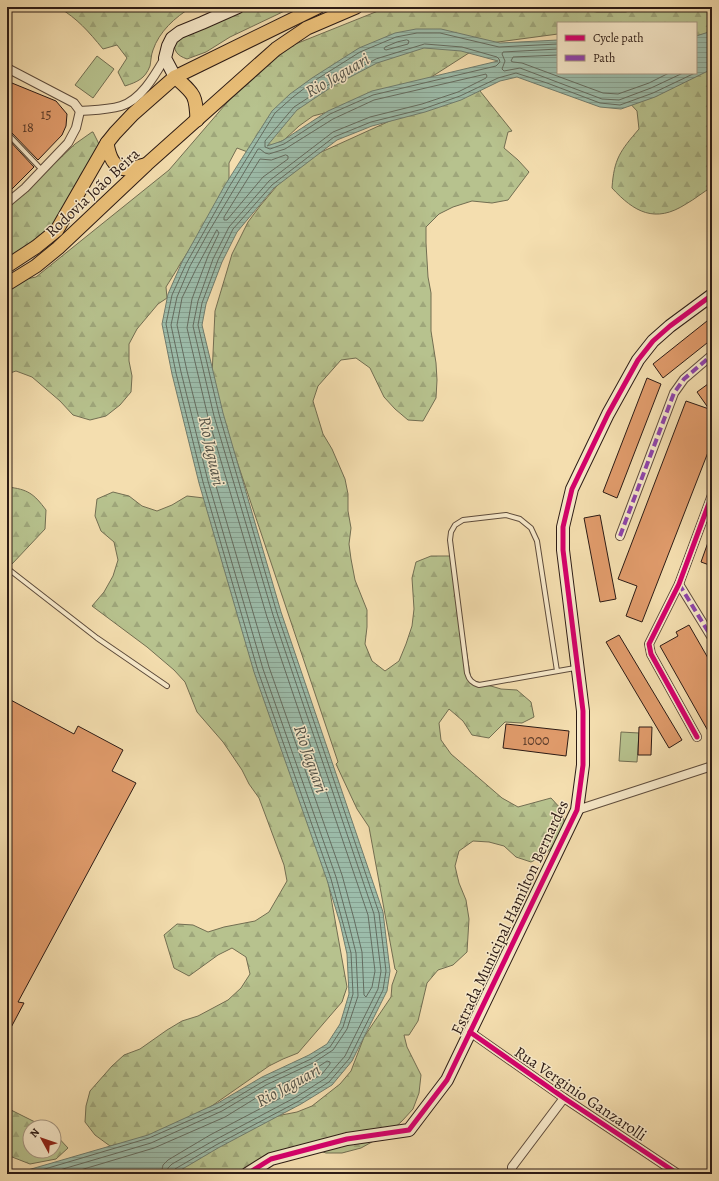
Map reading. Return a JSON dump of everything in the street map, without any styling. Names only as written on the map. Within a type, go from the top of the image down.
[{"type":"main road","name":"Rodovia João Beira","points":[[7,266],[36,247],[57,230],[107,143],[133,114],[175,77],[318,7]]},
{"type":"main road","name":"Rodovia João Beira","points":[[7,284],[36,266],[58,248],[147,164],[276,49],[307,28],[356,7]]},
{"type":"main road","points":[[175,77],[192,91],[196,102],[197,120]]},
{"type":"main road","points":[[107,143],[113,163],[120,168],[129,169],[147,164]]},
{"type":"street","points":[[80,111],[105,110],[123,106],[138,96],[152,80],[165,58],[172,38],[180,32],[238,7]]},
{"type":"street","points":[[165,58],[175,77]]},
{"type":"street","points":[[7,68],[74,103],[80,111]]},
{"type":"street","points":[[7,203],[25,188],[68,143],[76,128],[80,111]]},
{"type":"street","name":"Estrada Municipal Hamilton Bernardes","points":[[247,1174],[271,1159],[347,1140],[409,1130],[447,1080],[577,810],[583,765],[583,711],[562,550],[563,527],[572,489],[608,414],[638,360],[653,341],[670,326],[712,295]]},
{"type":"street","points":[[620,536],[674,393],[684,379],[712,355]]},
{"type":"street","points":[[697,737],[651,654],[649,644],[679,584],[712,495]]},
{"type":"street","points":[[679,584],[712,638]]},
{"type":"street","points":[[577,810],[712,766]]},
{"type":"street","name":"Rua Verginio Ganzarolli","points":[[470,1032],[564,1098],[678,1174]]},
{"type":"street","points":[[512,1174],[512,1167],[564,1098]]},
{"type":"lane","points":[[7,133],[42,170]]},
{"type":"lane","points":[[557,671],[537,541],[531,528],[520,519],[506,515],[463,520],[455,525],[451,532],[450,540],[466,666],[469,679],[479,685],[578,668]]},
{"type":"lane","points":[[7,568],[97,638],[167,686]]},
{"type":"green space","points":[[58,7],[192,7],[180,15],[163,31],[153,50],[150,66],[146,74],[137,81],[125,86],[118,72],[127,58],[117,45],[103,49],[82,26]]},
{"type":"green space","points":[[253,7],[293,7],[230,37],[206,52],[187,59],[180,56],[176,52],[174,40],[206,23]]},
{"type":"green space","points":[[425,7],[537,7],[578,9],[597,12],[626,12],[639,7],[712,7],[712,33],[697,36],[697,22],[557,22],[557,34],[483,44],[411,90],[313,116],[299,126],[284,140],[253,154],[237,148],[229,163],[229,179],[222,197],[166,287],[167,298],[158,304],[137,329],[129,344],[129,361],[132,376],[131,392],[120,405],[106,416],[90,420],[73,415],[60,401],[32,377],[16,371],[7,374],[7,283],[36,277],[169,170],[268,55],[383,9],[417,11]]},
{"type":"green space","points":[[97,56],[114,69],[93,98],[75,85]]},
{"type":"green space","points":[[712,66],[712,187],[675,210],[655,214],[637,209],[612,188],[616,162],[627,143],[639,129],[637,111],[626,99],[549,78],[557,74],[697,74],[697,73]]},
{"type":"green space","points":[[477,84],[480,91],[512,131],[508,132],[504,148],[529,172],[508,200],[492,203],[472,201],[453,207],[439,214],[426,227],[428,277],[431,293],[431,331],[437,380],[436,398],[423,421],[408,420],[384,397],[370,368],[356,358],[341,360],[318,386],[313,401],[323,434],[332,449],[345,479],[351,528],[349,544],[351,559],[355,580],[367,610],[365,644],[372,661],[385,671],[399,661],[412,626],[414,609],[412,578],[416,562],[431,556],[451,556],[471,680],[501,689],[517,690],[531,702],[534,717],[522,723],[505,722],[489,738],[472,735],[463,721],[449,709],[439,723],[441,740],[451,754],[502,798],[518,807],[551,798],[562,810],[565,826],[556,842],[545,855],[531,862],[516,857],[504,846],[489,842],[473,841],[459,851],[455,866],[459,883],[466,900],[469,919],[467,952],[453,965],[438,970],[427,983],[418,1021],[409,1035],[404,1035],[407,1047],[421,1075],[419,1093],[413,1109],[390,1132],[361,1148],[342,1153],[326,1153],[311,1148],[244,1174],[181,1174],[183,1168],[251,1121],[297,1112],[312,1106],[340,1084],[351,1071],[364,1037],[391,997],[392,985],[397,971],[395,969],[369,827],[357,809],[336,764],[338,762],[215,396],[212,375],[215,311],[232,254],[248,222],[292,168],[306,159],[469,85]]},
{"type":"green space","points":[[92,132],[100,146],[52,230],[7,261],[7,206],[14,202],[75,144]]},
{"type":"green space","points":[[7,487],[20,489],[30,493],[46,510],[45,529],[12,564],[7,560]]},
{"type":"green space","points":[[113,492],[129,496],[142,506],[157,511],[172,505],[187,496],[204,498],[315,808],[347,987],[342,1002],[298,1053],[269,1066],[173,1133],[110,1146],[95,1135],[85,1122],[86,1106],[90,1091],[124,1055],[140,1049],[182,1021],[198,1016],[228,1000],[241,988],[250,974],[246,957],[232,948],[218,955],[189,976],[174,968],[164,935],[177,924],[193,925],[208,932],[224,927],[255,921],[269,912],[287,881],[284,865],[259,798],[223,742],[197,712],[185,682],[174,670],[147,647],[92,606],[104,592],[113,576],[118,560],[114,542],[101,531],[95,516],[97,499]]},
{"type":"green space","points":[[621,732],[639,733],[637,762],[619,761]]},
{"type":"green space","points":[[7,1108],[29,1119],[22,1119],[22,1159],[56,1159],[30,1164],[7,1155]]},
{"type":"green space","points":[[62,1142],[68,1148],[62,1154]]},
{"type":"water","name":"Rio Jaguari","points":[[416,29],[441,29],[500,43],[557,40],[557,74],[697,74],[697,36],[712,31],[712,69],[655,97],[621,109],[600,107],[517,77],[500,81],[461,100],[425,112],[372,126],[337,140],[274,188],[237,232],[222,262],[206,304],[202,325],[223,413],[281,612],[383,912],[390,971],[387,991],[352,1061],[332,1085],[301,1104],[218,1148],[174,1174],[14,1174],[148,1135],[218,1103],[262,1077],[309,1055],[327,1044],[340,1024],[349,994],[347,954],[340,923],[327,880],[254,672],[199,483],[172,374],[162,324],[168,294],[182,262],[225,185],[272,111],[290,94],[312,78],[359,48],[395,33]],"holes":[[[424,48],[461,51],[498,61],[372,91],[328,111],[282,141],[267,146],[297,110],[333,86],[377,63]]]},
{"type":"building","points":[[7,81],[56,101],[67,114],[66,126],[62,135],[38,160],[10,131],[7,130]]},
{"type":"building","points":[[7,138],[34,167],[7,194]]},
{"type":"building","points":[[712,317],[712,339],[663,378],[653,364]]},
{"type":"building","points":[[647,378],[661,384],[617,498],[603,492]]},
{"type":"building","points":[[712,381],[712,442],[642,622],[626,616],[637,586],[618,579],[686,401],[709,409],[697,392]]},
{"type":"building","points":[[600,515],[616,599],[600,602],[584,518]]},
{"type":"building","points":[[712,534],[712,566],[701,562]]},
{"type":"building","points":[[689,625],[712,665],[712,738],[660,646],[678,636],[676,632]]},
{"type":"building","points":[[619,635],[682,740],[669,748],[606,642]]},
{"type":"building","points":[[7,698],[74,734],[78,726],[123,750],[112,771],[136,783],[18,1002],[24,1003],[7,1035]]},
{"type":"building","points":[[506,724],[569,731],[566,756],[503,748]]},
{"type":"building","points":[[639,727],[652,727],[651,755],[638,755]]},
{"type":"marked path","points":[[620,536],[674,393],[684,379],[712,355]]},
{"type":"marked path","points":[[679,584],[712,638]]},
{"type":"cycle path","points":[[247,1174],[271,1159],[347,1139],[409,1130],[447,1080],[577,810],[583,765],[583,711],[563,550],[563,527],[572,489],[608,414],[638,360],[653,341],[670,326],[712,295]]},
{"type":"cycle path","points":[[697,737],[651,654],[649,644],[679,584],[712,495]]},
{"type":"cycle path","points":[[470,1032],[564,1098],[678,1174]]}]
